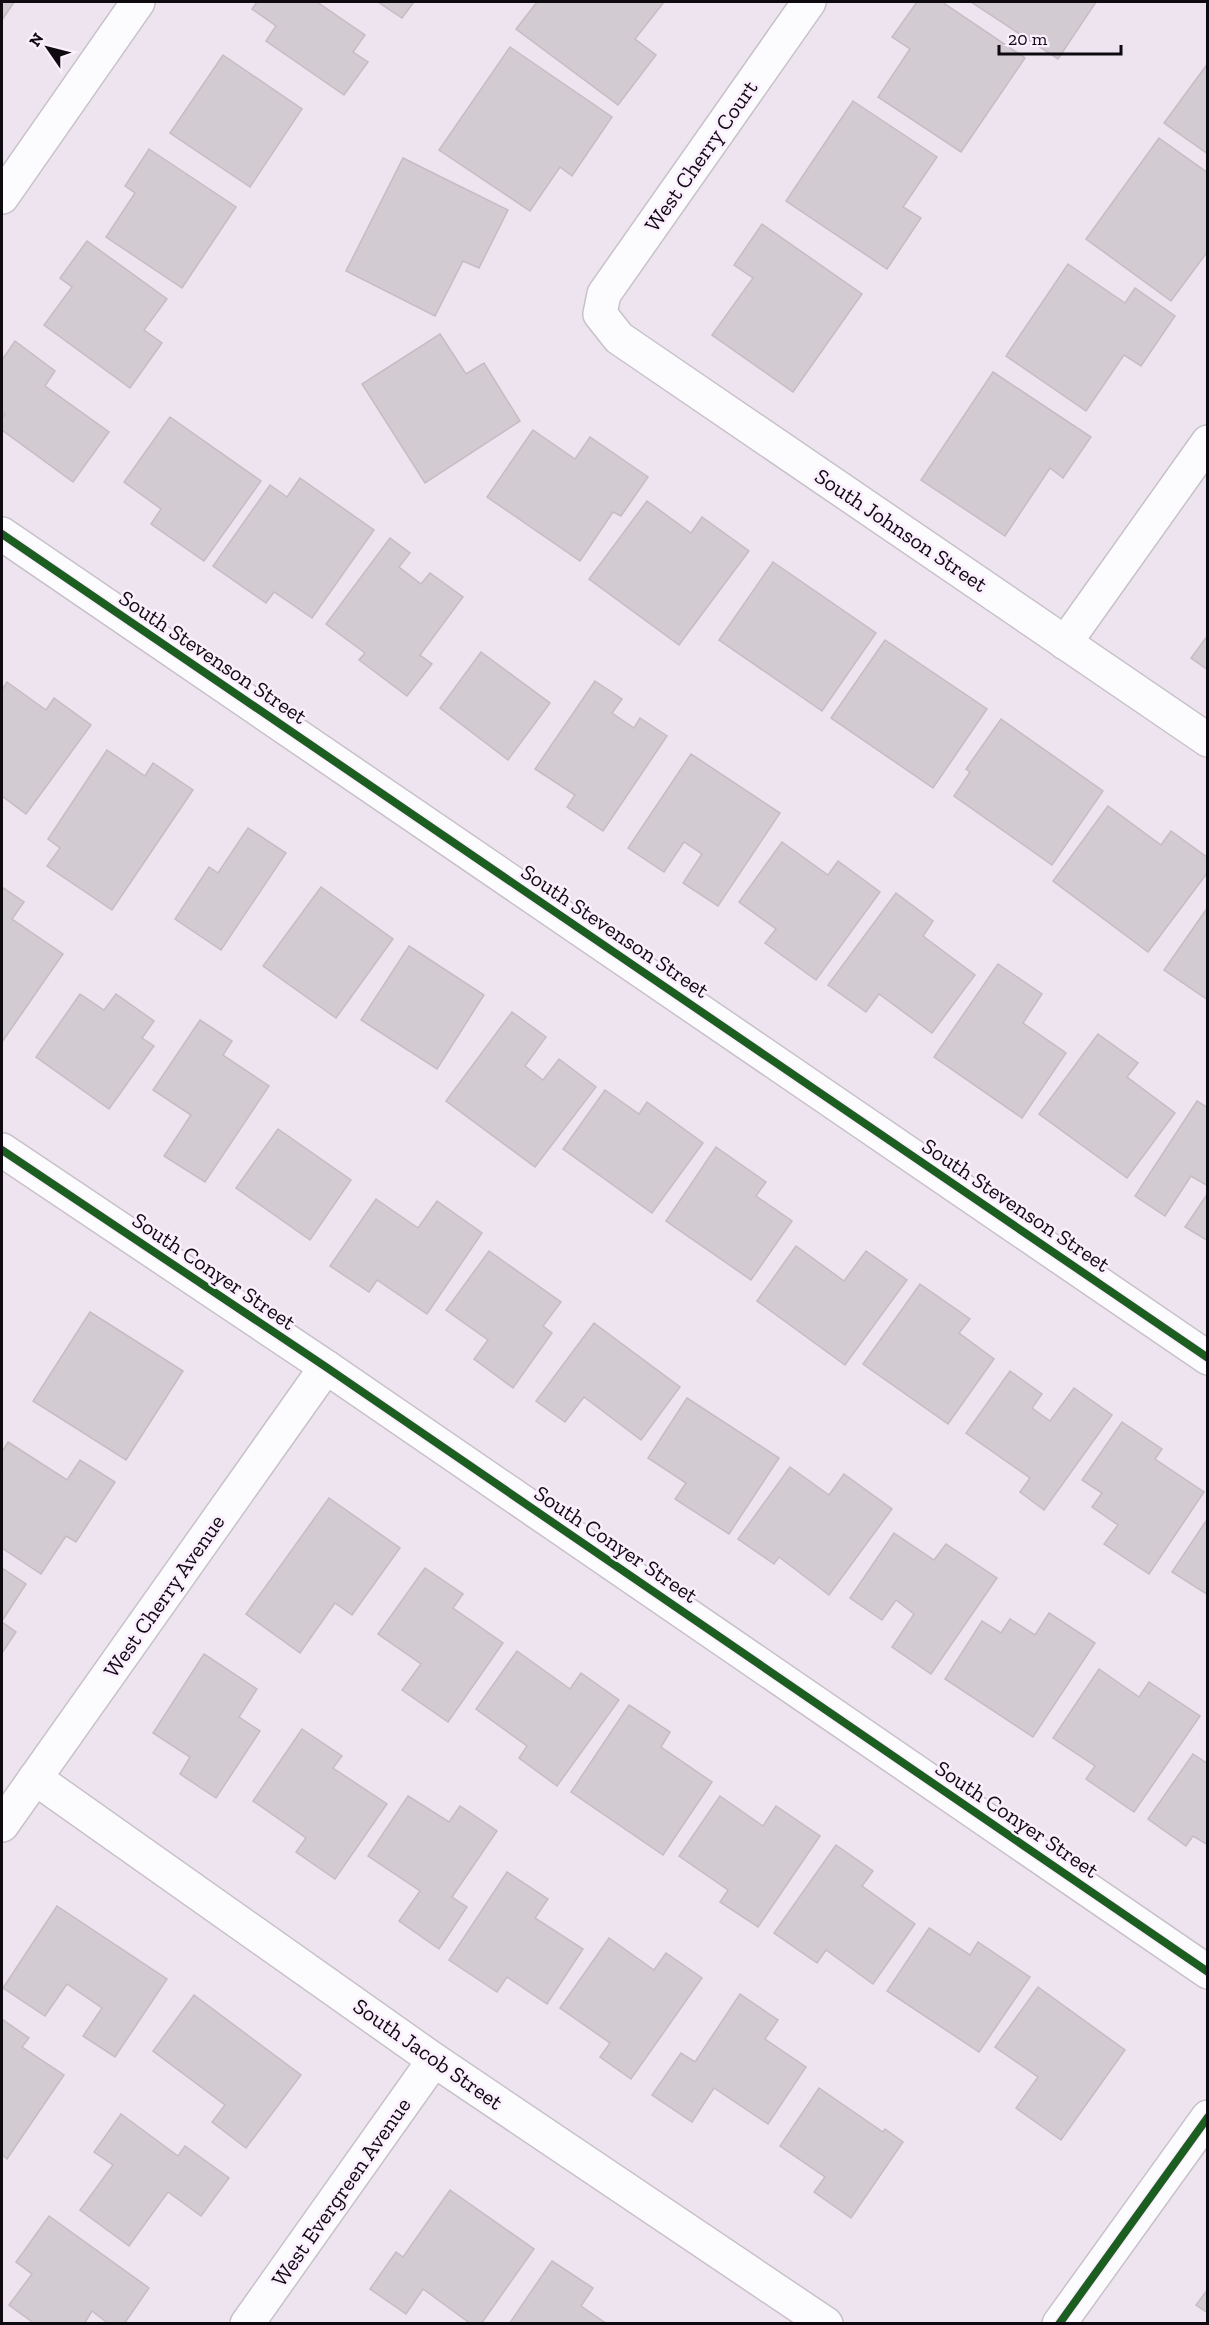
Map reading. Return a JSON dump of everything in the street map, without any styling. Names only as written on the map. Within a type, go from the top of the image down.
[{"type":"street","points":[[2,197],[138,2]]},
{"type":"street","name":"West Cherry Court","points":[[600,314],[604,294],[809,2]]},
{"type":"street","name":"South Johnson Street","points":[[600,314],[619,338],[1208,740]]},
{"type":"street","points":[[1065,643],[1208,442]]},
{"type":"street","name":"South Stevenson Street","points":[[2,534],[1208,1358]]},
{"type":"street","name":"South Conyer Street","points":[[2,1150],[326,1367],[1208,1972]]},
{"type":"street","name":"West Cherry Avenue","points":[[2,1825],[326,1367]]},
{"type":"street","name":"South Jacob Street","points":[[35,1778],[434,2060],[826,2324]]},
{"type":"street","name":"West Evergreen Avenue","points":[[247,2324],[434,2060]]},
{"type":"street","points":[[1059,2324],[1208,2117]]},
{"type":"building","points":[[2,2],[14,2],[2,20]]},
{"type":"building","points":[[257,2],[317,2],[365,35],[353,52],[368,62],[344,95],[266,41],[276,26],[252,9]]},
{"type":"building","points":[[378,2],[414,2],[402,18]]},
{"type":"building","points":[[537,2],[664,2],[635,39],[656,55],[618,105],[516,29]]},
{"type":"building","points":[[917,2],[942,2],[1025,58],[961,152],[878,97],[910,49],[892,37]]},
{"type":"building","points":[[971,2],[1096,2],[1058,59]]},
{"type":"building","points":[[510,47],[612,117],[572,176],[560,167],[530,211],[439,150]]},
{"type":"building","points":[[223,55],[302,109],[250,187],[170,133]]},
{"type":"building","points":[[1208,63],[1208,154],[1164,123]]},
{"type":"building","points":[[853,101],[937,157],[903,207],[921,218],[887,269],[786,201]]},
{"type":"building","points":[[1159,138],[1208,173],[1208,251],[1171,301],[1086,239]]},
{"type":"building","points":[[149,149],[236,207],[182,288],[106,237],[135,193],[125,186]]},
{"type":"building","points":[[403,158],[508,210],[479,268],[463,261],[435,316],[346,271]]},
{"type":"building","points":[[762,224],[862,294],[793,392],[712,335],[753,278],[734,265]]},
{"type":"building","points":[[87,241],[167,299],[144,330],[162,343],[130,388],[44,325],[72,287],[60,278]]},
{"type":"building","points":[[1068,264],[1125,303],[1135,288],[1175,316],[1141,366],[1124,355],[1086,411],[1006,356]]},
{"type":"building","points":[[440,334],[466,374],[484,363],[520,421],[425,483],[362,384]]},
{"type":"building","points":[[15,341],[55,371],[45,386],[109,432],[73,482],[2,430],[2,418],[5,414],[2,411],[2,360]]},
{"type":"building","points":[[993,372],[1091,437],[1063,478],[1050,468],[1005,536],[921,480]]},
{"type":"building","points":[[170,417],[261,481],[204,561],[151,524],[161,509],[124,482]]},
{"type":"building","points":[[533,430],[575,459],[590,437],[648,477],[621,516],[613,512],[580,561],[487,497]]},
{"type":"building","points":[[300,478],[374,530],[312,618],[274,592],[266,603],[213,566],[270,485],[287,497]]},
{"type":"building","points":[[647,501],[691,533],[702,517],[749,551],[679,645],[589,579]]},
{"type":"building","points":[[390,538],[410,553],[399,567],[421,584],[430,573],[463,597],[420,655],[432,664],[407,696],[359,660],[365,653],[326,624]]},
{"type":"building","points":[[773,562],[876,633],[822,711],[719,640]]},
{"type":"building","points":[[1208,635],[1208,670],[1191,658]]},
{"type":"building","points":[[885,640],[987,709],[933,788],[831,718]]},
{"type":"building","points":[[481,652],[550,703],[508,760],[440,708]]},
{"type":"building","points":[[595,681],[622,699],[612,713],[634,728],[640,718],[667,736],[603,831],[567,807],[575,795],[535,769]]},
{"type":"building","points":[[7,682],[46,710],[54,698],[91,725],[26,814],[2,796],[2,690]]},
{"type":"building","points":[[1001,719],[1103,791],[1052,865],[954,796],[970,772],[966,769]]},
{"type":"building","points":[[107,750],[145,776],[153,763],[193,790],[112,910],[47,866],[60,848],[48,839]]},
{"type":"building","points":[[691,754],[780,813],[718,906],[683,883],[702,854],[684,842],[664,872],[628,848]]},
{"type":"building","points":[[1108,806],[1161,845],[1171,831],[1208,858],[1208,872],[1148,952],[1053,881]]},
{"type":"building","points":[[248,828],[286,853],[221,950],[175,919],[209,867],[218,873]]},
{"type":"building","points":[[782,842],[828,875],[838,861],[880,892],[816,980],[765,943],[776,929],[739,902]]},
{"type":"building","points":[[2,887],[24,902],[12,919],[63,954],[2,1042]]},
{"type":"building","points":[[321,887],[393,939],[336,1018],[263,966]]},
{"type":"building","points":[[896,893],[933,921],[923,936],[975,975],[932,1033],[879,994],[866,1012],[828,985]]},
{"type":"building","points":[[1208,907],[1208,1000],[1164,970]]},
{"type":"building","points":[[409,946],[484,995],[437,1069],[361,1020]]},
{"type":"building","points":[[998,964],[1042,994],[1023,1023],[1066,1053],[1022,1118],[934,1057]]},
{"type":"building","points":[[80,994],[104,1010],[116,994],[154,1021],[142,1038],[154,1046],[109,1109],[36,1057]]},
{"type":"building","points":[[512,1012],[546,1037],[525,1066],[543,1080],[559,1059],[596,1087],[535,1167],[446,1101]]},
{"type":"building","points":[[200,1020],[232,1041],[223,1055],[269,1086],[205,1182],[164,1156],[191,1115],[153,1090]]},
{"type":"building","points":[[1098,1034],[1138,1063],[1127,1077],[1175,1113],[1127,1178],[1039,1114]]},
{"type":"building","points":[[605,1090],[639,1114],[647,1102],[703,1143],[652,1213],[563,1149]]},
{"type":"building","points":[[1197,1101],[1208,1108],[1208,1186],[1191,1176],[1165,1216],[1135,1196]]},
{"type":"building","points":[[278,1129],[351,1180],[310,1240],[236,1188]]},
{"type":"building","points":[[716,1147],[766,1182],[756,1196],[792,1221],[751,1280],[666,1221]]},
{"type":"building","points":[[1208,1193],[1208,1241],[1185,1227]]},
{"type":"building","points":[[376,1199],[418,1228],[437,1201],[482,1233],[427,1314],[377,1280],[369,1292],[330,1266]]},
{"type":"building","points":[[796,1246],[844,1281],[866,1251],[907,1280],[845,1365],[757,1301]]},
{"type":"building","points":[[489,1251],[561,1302],[543,1326],[552,1333],[513,1388],[474,1359],[488,1340],[446,1310]]},
{"type":"building","points":[[920,1284],[970,1319],[959,1333],[994,1359],[948,1424],[863,1364]]},
{"type":"building","points":[[90,1312],[183,1371],[126,1460],[33,1401]]},
{"type":"building","points":[[594,1323],[680,1387],[641,1440],[584,1397],[565,1422],[536,1401]]},
{"type":"building","points":[[1010,1371],[1042,1394],[1032,1408],[1050,1421],[1074,1388],[1112,1415],[1044,1510],[1020,1492],[1030,1478],[966,1433]]},
{"type":"building","points":[[687,1398],[779,1458],[729,1534],[675,1499],[686,1483],[648,1458]]},
{"type":"building","points":[[1122,1422],[1162,1449],[1155,1459],[1204,1492],[1149,1574],[1104,1544],[1118,1525],[1092,1507],[1102,1493],[1082,1480]]},
{"type":"building","points":[[8,1442],[67,1480],[80,1460],[115,1482],[76,1542],[66,1536],[41,1574],[2,1548],[2,1452]]},
{"type":"building","points":[[790,1467],[829,1495],[844,1474],[892,1509],[829,1595],[779,1557],[774,1564],[738,1539]]},
{"type":"building","points":[[329,1498],[400,1548],[352,1615],[335,1603],[300,1653],[246,1614]]},
{"type":"building","points":[[1208,1518],[1208,1595],[1172,1572]]},
{"type":"building","points":[[894,1533],[934,1560],[946,1544],[997,1578],[931,1674],[892,1647],[914,1614],[896,1600],[882,1620],[850,1598]]},
{"type":"building","points":[[2,1568],[26,1584],[2,1621]]},
{"type":"building","points":[[425,1568],[463,1594],[453,1608],[503,1643],[448,1722],[402,1690],[421,1664],[378,1634]]},
{"type":"building","points":[[1049,1613],[1095,1643],[1033,1737],[945,1679],[982,1621],[1001,1633],[1010,1619],[1035,1635]]},
{"type":"building","points":[[2,1622],[16,1632],[2,1653]]},
{"type":"building","points":[[517,1651],[570,1689],[581,1673],[619,1700],[557,1786],[519,1758],[527,1746],[476,1709]]},
{"type":"building","points":[[204,1654],[257,1689],[239,1717],[260,1731],[216,1798],[180,1774],[190,1757],[153,1733]]},
{"type":"building","points":[[1099,1669],[1139,1697],[1149,1682],[1200,1716],[1134,1812],[1086,1779],[1095,1766],[1053,1738]]},
{"type":"building","points":[[629,1705],[670,1732],[661,1747],[712,1782],[663,1855],[571,1792]]},
{"type":"building","points":[[302,1729],[342,1756],[333,1768],[387,1804],[335,1879],[296,1852],[306,1838],[253,1801]]},
{"type":"building","points":[[1193,1754],[1208,1764],[1208,1845],[1193,1836],[1186,1846],[1148,1819]]},
{"type":"building","points":[[408,1796],[449,1822],[460,1806],[497,1831],[452,1897],[467,1907],[439,1949],[399,1921],[420,1891],[368,1856]]},
{"type":"building","points":[[720,1796],[763,1826],[776,1806],[820,1836],[758,1927],[720,1902],[728,1890],[679,1856]]},
{"type":"building","points":[[836,1845],[873,1871],[862,1886],[915,1924],[873,1984],[826,1950],[817,1963],[774,1933]]},
{"type":"building","points":[[507,1872],[548,1899],[535,1918],[583,1949],[547,2004],[507,1977],[497,1992],[449,1960]]},
{"type":"building","points":[[57,1906],[167,1979],[115,2057],[83,2036],[102,2008],[67,1984],[45,2016],[3,1988]]},
{"type":"building","points":[[929,1928],[970,1955],[978,1942],[1030,1977],[979,2052],[887,1991]]},
{"type":"building","points":[[609,1938],[654,1970],[666,1953],[702,1978],[631,2079],[600,2057],[610,2043],[560,2008]]},
{"type":"building","points":[[1038,1987],[1125,2050],[1061,2140],[1016,2108],[1038,2077],[995,2047]]},
{"type":"building","points":[[740,1994],[778,2020],[765,2039],[806,2067],[768,2124],[714,2088],[692,2122],[652,2095],[681,2053],[695,2062]]},
{"type":"building","points":[[194,1995],[301,2075],[246,2148],[212,2122],[225,2105],[153,2051]]},
{"type":"building","points":[[2,2019],[29,2038],[22,2047],[64,2075],[7,2159],[2,2155]]},
{"type":"building","points":[[819,2088],[883,2132],[885,2129],[903,2142],[851,2218],[814,2192],[825,2177],[780,2146]]},
{"type":"building","points":[[121,2114],[178,2156],[185,2146],[229,2178],[201,2216],[168,2192],[129,2246],[80,2210],[113,2165],[94,2152]]},
{"type":"building","points":[[450,2190],[534,2249],[481,2324],[471,2324],[423,2289],[406,2314],[370,2289],[396,2252],[403,2257]]},
{"type":"building","points":[[49,2216],[149,2288],[124,2324],[109,2324],[92,2311],[84,2324],[35,2324],[9,2305],[32,2274],[16,2262]]},
{"type":"building","points":[[552,2261],[593,2288],[581,2306],[607,2324],[509,2324]]},
{"type":"building","points":[[1208,2289],[1208,2313],[1196,2305]]},
{"type":"cycle path","points":[[2,534],[1208,1358]]},
{"type":"cycle path","points":[[2,1150],[326,1367],[1208,1972]]},
{"type":"cycle path","points":[[1059,2324],[1208,2117]]}]
